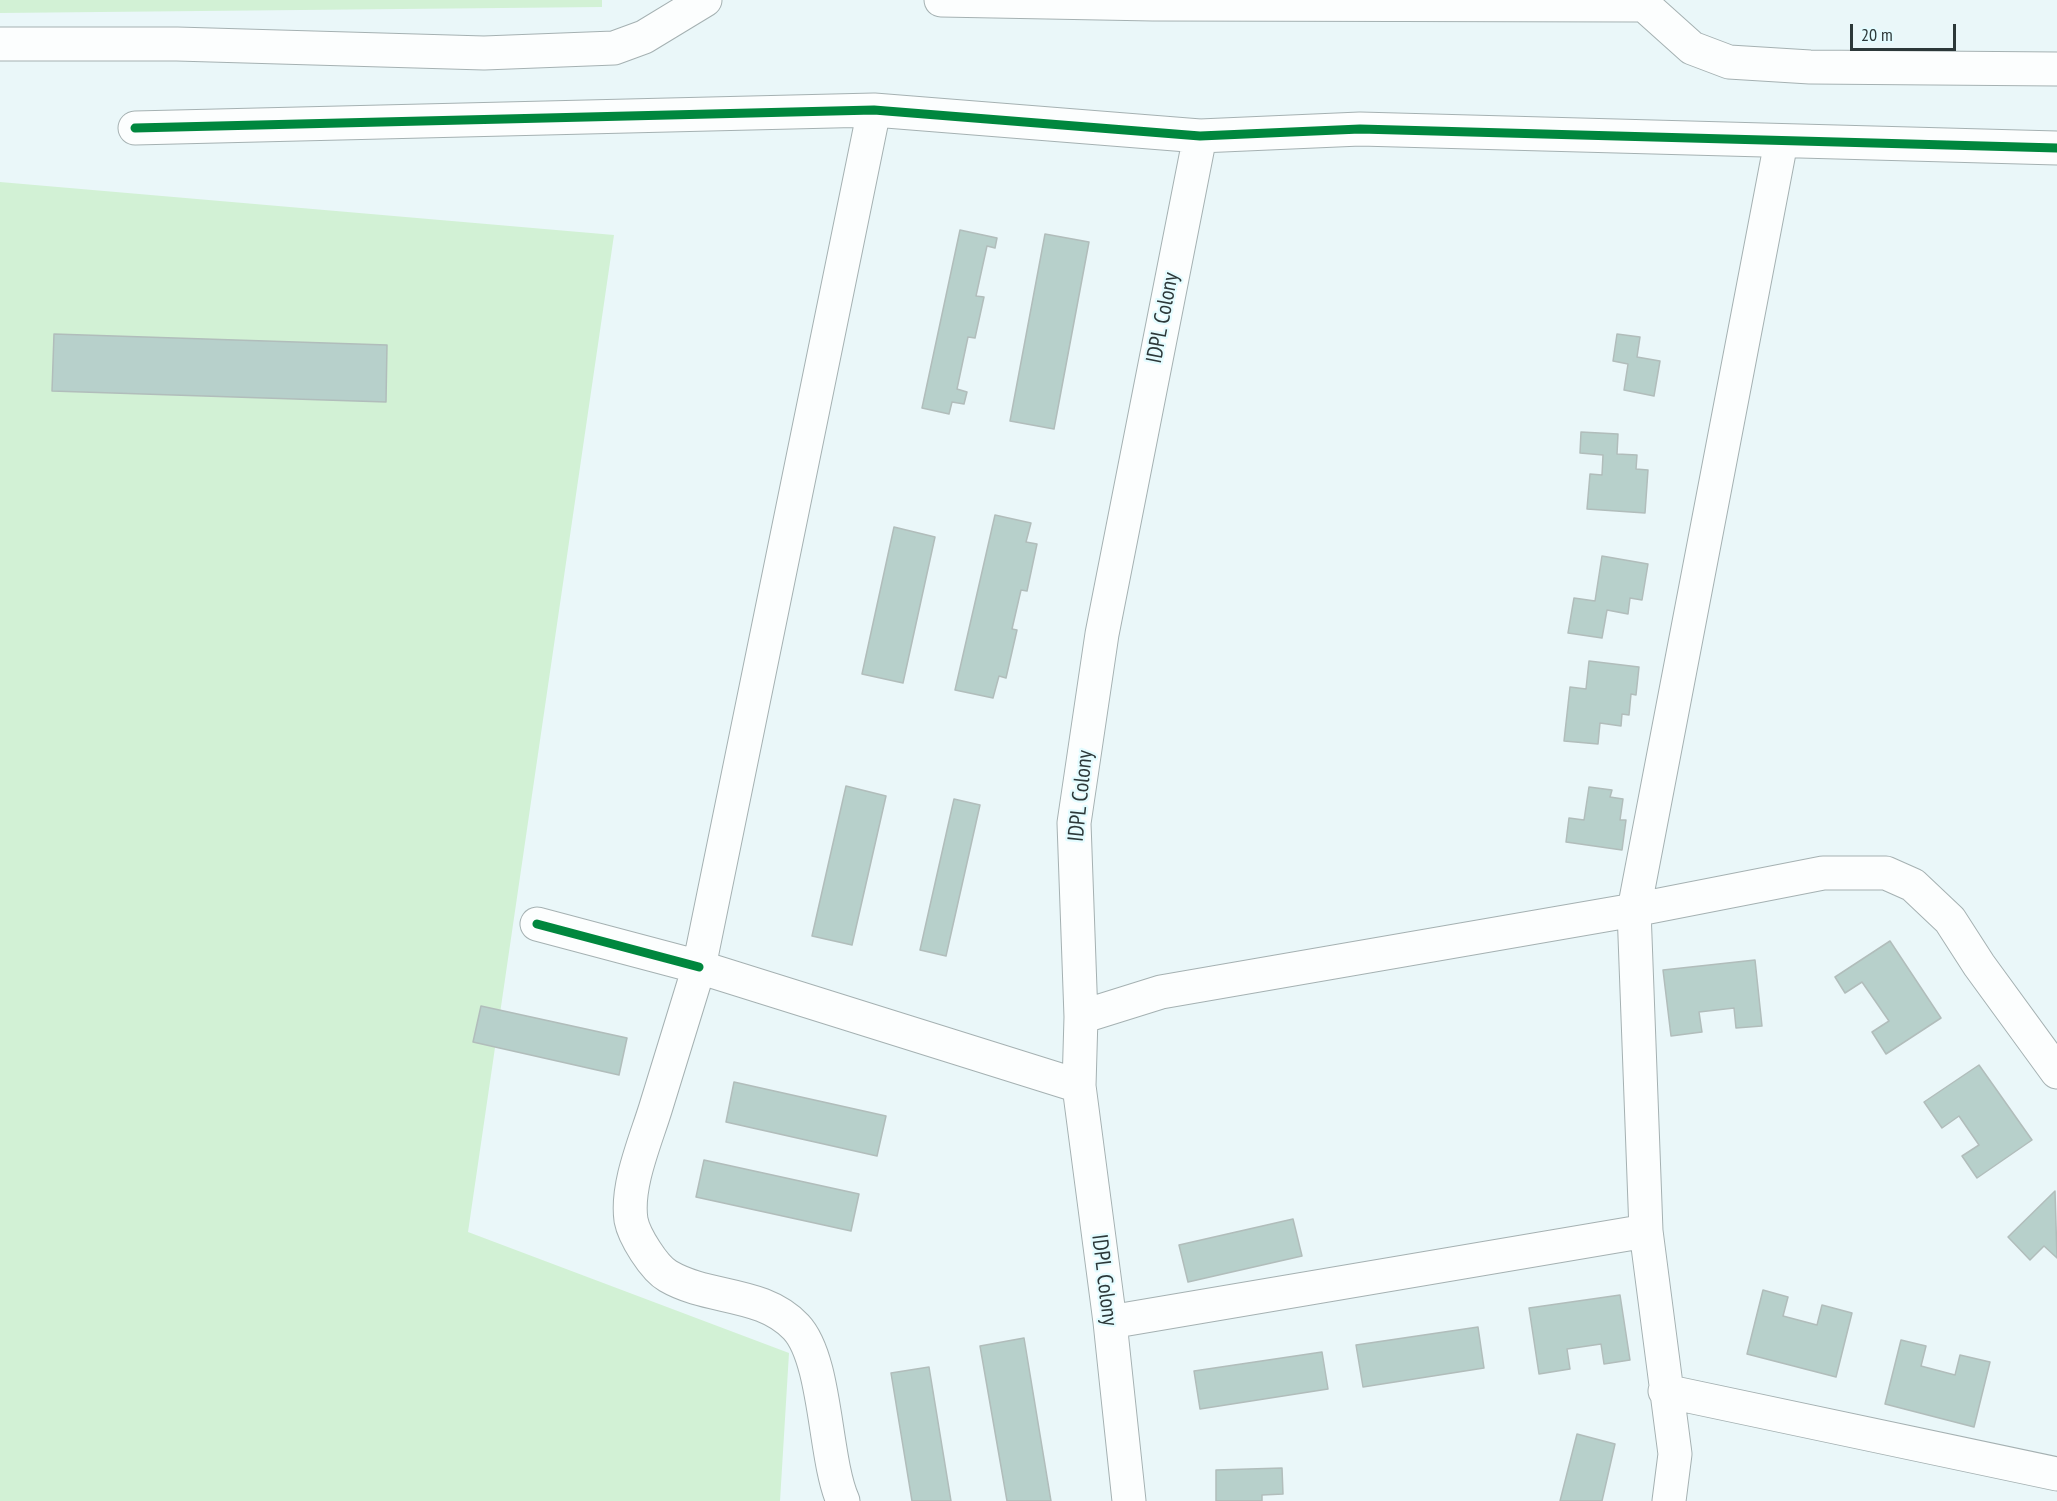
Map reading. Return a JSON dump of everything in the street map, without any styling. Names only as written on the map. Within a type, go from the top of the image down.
[{"type":"street","points":[[0,45],[177,44],[484,53],[614,48],[644,37],[705,0]]},
{"type":"street","points":[[941,0],[1644,3],[1692,48],[1729,62],[1810,67],[2057,69]]},
{"type":"street","points":[[843,1501],[812,1359],[797,1329],[775,1310],[745,1298],[711,1293],[666,1275],[643,1249],[631,1220],[634,1178],[699,967],[873,110]]},
{"type":"street","points":[[135,128],[873,110],[1200,136],[1359,129],[2057,148]]},
{"type":"street","name":"IDPL Colony","points":[[1129,1501],[1110,1322],[1080,1086],[1081,1017],[1074,823],[1102,634],[1200,136]]},
{"type":"street","points":[[1669,1501],[1675,1454],[1646,1231],[1634,910],[1781,142]]},
{"type":"street","points":[[1081,1017],[1161,992],[1634,910],[1823,873],[1886,873],[1913,885],[1950,920],[1979,965],[2057,1072]]},
{"type":"street","points":[[537,924],[699,967],[1080,1086]]},
{"type":"street","points":[[1110,1322],[1646,1231]]},
{"type":"street","points":[[1665,1391],[2057,1474]]},
{"type":"green space","points":[[0,0],[602,0],[602,7],[0,13]]},
{"type":"green space","points":[[0,182],[614,235],[468,1232],[789,1353],[780,1501],[0,1501]]},
{"type":"building","points":[[960,230],[997,238],[995,248],[987,246],[976,296],[984,297],[975,338],[968,337],[957,389],[967,392],[964,404],[952,402],[949,414],[922,408]]},
{"type":"building","points":[[1045,234],[1089,242],[1054,429],[1010,421]]},
{"type":"building","points":[[54,334],[387,345],[386,402],[52,391]]},
{"type":"building","points":[[1617,334],[1640,337],[1637,357],[1660,361],[1654,396],[1624,390],[1628,364],[1613,361]]},
{"type":"building","points":[[1581,432],[1618,434],[1617,454],[1637,455],[1636,469],[1648,470],[1645,513],[1587,509],[1590,474],[1602,475],[1603,455],[1580,453]]},
{"type":"building","points":[[995,515],[1031,523],[1026,542],[1037,544],[1027,591],[1021,590],[1012,629],[1017,630],[1006,678],[999,676],[993,698],[955,690]]},
{"type":"building","points":[[894,527],[935,537],[903,683],[862,674]]},
{"type":"building","points":[[1602,556],[1648,564],[1642,600],[1630,598],[1628,614],[1607,610],[1602,638],[1568,633],[1574,598],[1595,601]]},
{"type":"building","points":[[1589,661],[1639,667],[1636,695],[1631,694],[1629,715],[1622,714],[1621,726],[1600,723],[1598,744],[1564,741],[1570,687],[1586,689]]},
{"type":"building","points":[[846,786],[886,796],[852,945],[812,936]]},
{"type":"building","points":[[1589,787],[1612,790],[1610,797],[1623,799],[1620,820],[1626,820],[1622,850],[1566,842],[1569,818],[1584,820]]},
{"type":"building","points":[[954,799],[980,805],[946,956],[920,950]]},
{"type":"building","points":[[1890,941],[1941,1018],[1886,1054],[1872,1032],[1889,1021],[1862,982],[1845,993],[1835,977]]},
{"type":"building","points":[[1755,960],[1762,1026],[1736,1028],[1734,1008],[1699,1012],[1702,1032],[1671,1036],[1663,970]]},
{"type":"building","points":[[481,1006],[627,1038],[619,1075],[473,1042]]},
{"type":"building","points":[[1979,1065],[2032,1140],[1977,1178],[1962,1156],[1979,1145],[1959,1116],[1942,1128],[1924,1102]]},
{"type":"building","points":[[734,1082],[886,1116],[877,1156],[726,1122]]},
{"type":"building","points":[[704,1160],[859,1194],[851,1231],[696,1197]]},
{"type":"building","points":[[2055,1191],[2057,1258],[2044,1246],[2030,1260],[2008,1237]]},
{"type":"building","points":[[1293,1219],[1302,1256],[1188,1282],[1179,1245]]},
{"type":"building","points":[[1763,1290],[1788,1297],[1783,1316],[1817,1325],[1822,1305],[1852,1313],[1836,1377],[1747,1354]]},
{"type":"building","points":[[1620,1295],[1630,1360],[1604,1364],[1601,1344],[1567,1349],[1570,1369],[1539,1374],[1529,1308]]},
{"type":"building","points":[[1478,1327],[1484,1368],[1363,1387],[1356,1345]]},
{"type":"building","points":[[1024,1338],[1051,1501],[1007,1501],[980,1346]]},
{"type":"building","points":[[1901,1340],[1926,1346],[1921,1366],[1955,1375],[1960,1355],[1990,1362],[1974,1427],[1885,1404]]},
{"type":"building","points":[[1322,1352],[1328,1389],[1200,1409],[1194,1371]]},
{"type":"building","points":[[929,1367],[951,1501],[912,1501],[891,1373]]},
{"type":"building","points":[[1577,1434],[1615,1444],[1602,1501],[1560,1501]]},
{"type":"building","points":[[1282,1468],[1283,1494],[1262,1495],[1262,1501],[1216,1501],[1216,1470]]},
{"type":"cycle path","points":[[135,128],[874,110],[1200,136],[1360,129],[2057,148]]},
{"type":"cycle path","points":[[537,924],[699,967]]}]
